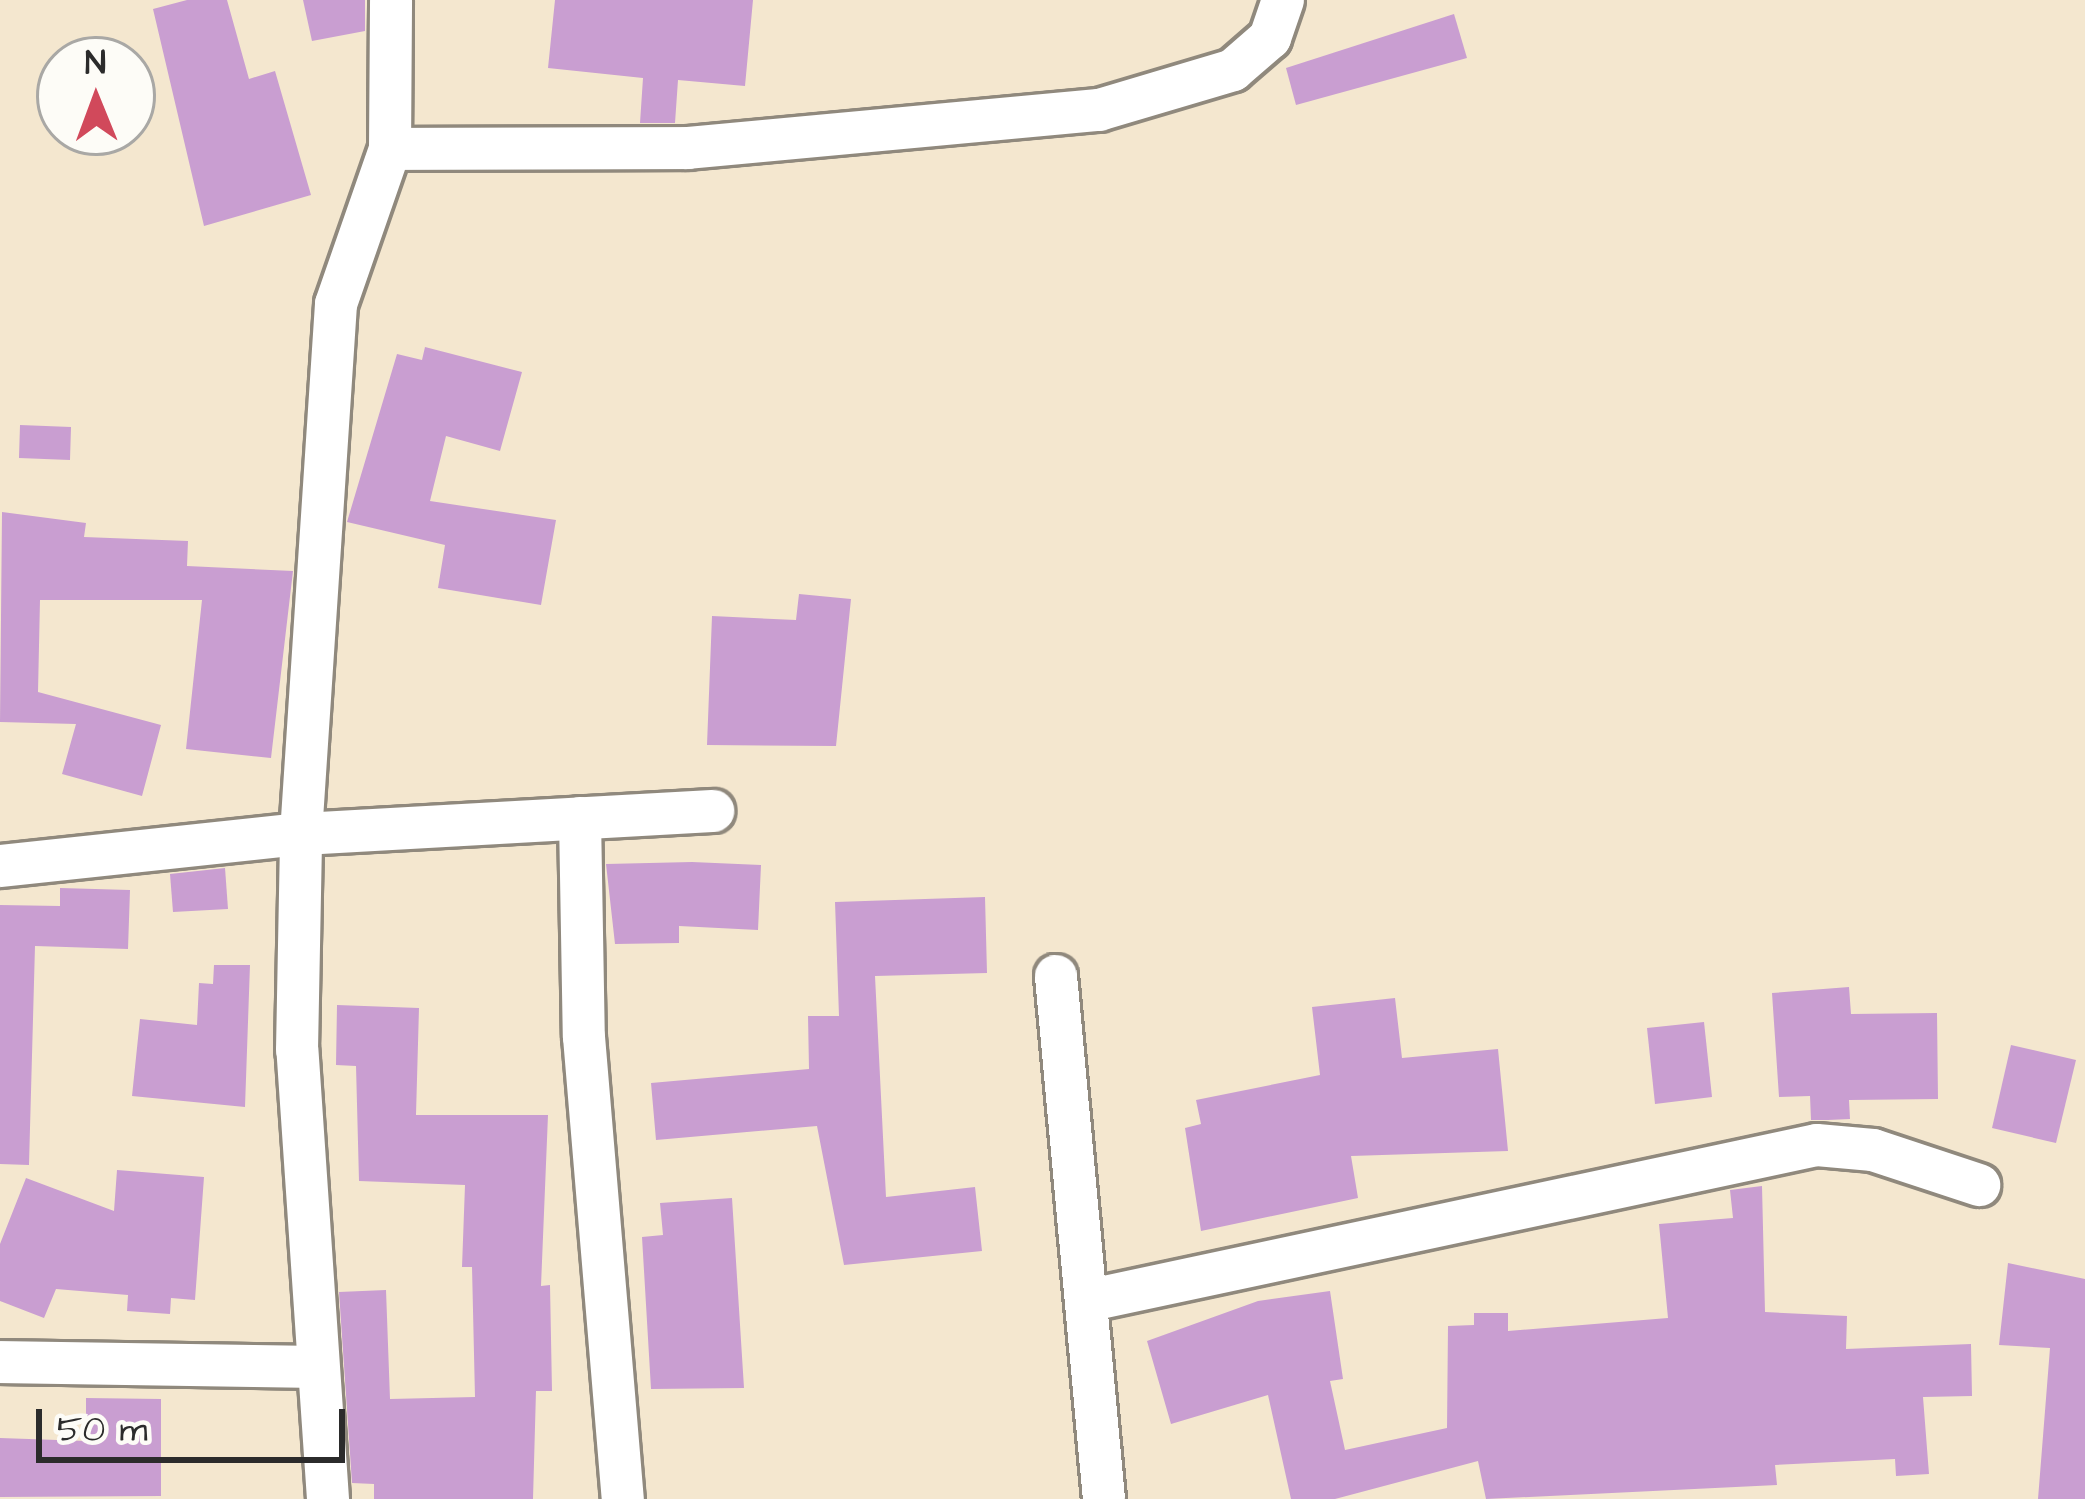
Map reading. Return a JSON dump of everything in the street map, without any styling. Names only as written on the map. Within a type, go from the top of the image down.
[{"type":"street","points":[[328,1499],[313,1366],[297,1050],[301,834],[336,304],[390,149],[391,0]]},
{"type":"street","points":[[390,149],[688,148],[1099,110],[1246,62],[1270,38],[1282,0]]},
{"type":"street","points":[[0,866],[301,834],[713,811]]},
{"type":"street","points":[[580,818],[584,1036],[623,1499]]},
{"type":"street","points":[[1056,976],[1104,1499]]},
{"type":"street","points":[[1086,1300],[1800,1148],[1873,1150],[1979,1185]]},
{"type":"street","points":[[0,1362],[313,1366]]},
{"type":"building","points":[[187,0],[227,0],[249,79],[275,71],[311,195],[204,226],[153,9]]},
{"type":"building","points":[[303,0],[365,0],[365,31],[312,41]]},
{"type":"building","points":[[555,0],[753,0],[745,86],[678,80],[675,123],[640,123],[643,78],[548,68]]},
{"type":"building","points":[[1454,14],[1467,58],[1296,105],[1286,68]]},
{"type":"building","points":[[425,347],[522,372],[500,451],[446,436],[430,501],[556,520],[541,605],[438,588],[445,545],[347,522],[397,354],[422,360]]},
{"type":"building","points":[[20,425],[71,427],[70,460],[19,458]]},
{"type":"building","points":[[2,512],[86,523],[84,537],[188,541],[187,566],[293,571],[271,758],[186,749],[202,600],[40,600],[38,692],[161,725],[142,796],[62,774],[76,724],[0,722]]},
{"type":"building","points":[[799,594],[851,599],[836,746],[707,745],[712,616],[796,620]]},
{"type":"building","points":[[606,864],[761,865],[758,930],[679,926],[679,943],[615,944]]},
{"type":"building","points":[[225,868],[228,909],[173,912],[170,874]]},
{"type":"building","points":[[60,888],[130,890],[128,949],[35,946],[29,1165],[0,1164],[0,905],[60,906]]},
{"type":"building","points":[[985,897],[987,973],[875,976],[886,1197],[975,1187],[982,1251],[844,1265],[817,1126],[656,1140],[651,1083],[809,1069],[808,1016],[839,1016],[835,902]]},
{"type":"building","points":[[214,965],[250,965],[245,1107],[132,1096],[140,1019],[197,1025],[199,983],[213,984]]},
{"type":"building","points":[[1849,987],[1851,1014],[1937,1013],[1938,1099],[1849,1100],[1850,1119],[1811,1120],[1810,1096],[1779,1097],[1772,993]]},
{"type":"building","points":[[1395,998],[1402,1058],[1498,1049],[1508,1151],[1351,1156],[1358,1198],[1201,1231],[1185,1128],[1201,1124],[1196,1100],[1320,1075],[1312,1007]]},
{"type":"building","points":[[337,1005],[419,1008],[416,1115],[548,1115],[541,1286],[550,1285],[552,1391],[536,1391],[533,1499],[374,1499],[374,1484],[352,1483],[339,1292],[386,1290],[390,1399],[475,1397],[472,1267],[462,1267],[465,1185],[359,1181],[356,1066],[336,1065]]},
{"type":"building","points":[[1704,1022],[1712,1097],[1655,1104],[1647,1028]]},
{"type":"building","points":[[2011,1045],[2076,1060],[2056,1143],[1992,1128]]},
{"type":"building","points":[[117,1170],[204,1177],[195,1300],[171,1298],[170,1314],[127,1311],[128,1295],[56,1289],[44,1318],[0,1301],[0,1244],[26,1178],[114,1211]]},
{"type":"building","points":[[1762,1186],[1765,1312],[1847,1316],[1846,1349],[1971,1344],[1972,1396],[1923,1397],[1929,1474],[1896,1476],[1895,1459],[1775,1465],[1777,1485],[1486,1499],[1478,1461],[1335,1499],[1291,1499],[1268,1395],[1171,1424],[1147,1341],[1258,1301],[1330,1291],[1343,1379],[1330,1381],[1345,1450],[1447,1428],[1448,1326],[1474,1325],[1474,1313],[1508,1313],[1508,1331],[1668,1318],[1659,1224],[1733,1218],[1730,1190]]},
{"type":"building","points":[[732,1198],[744,1388],[651,1389],[642,1237],[663,1235],[660,1203]]},
{"type":"building","points":[[2008,1263],[2085,1279],[2085,1499],[2038,1499],[2050,1348],[1999,1345]]},
{"type":"building","points":[[86,1398],[161,1399],[161,1496],[0,1497],[0,1438],[86,1441]]}]
